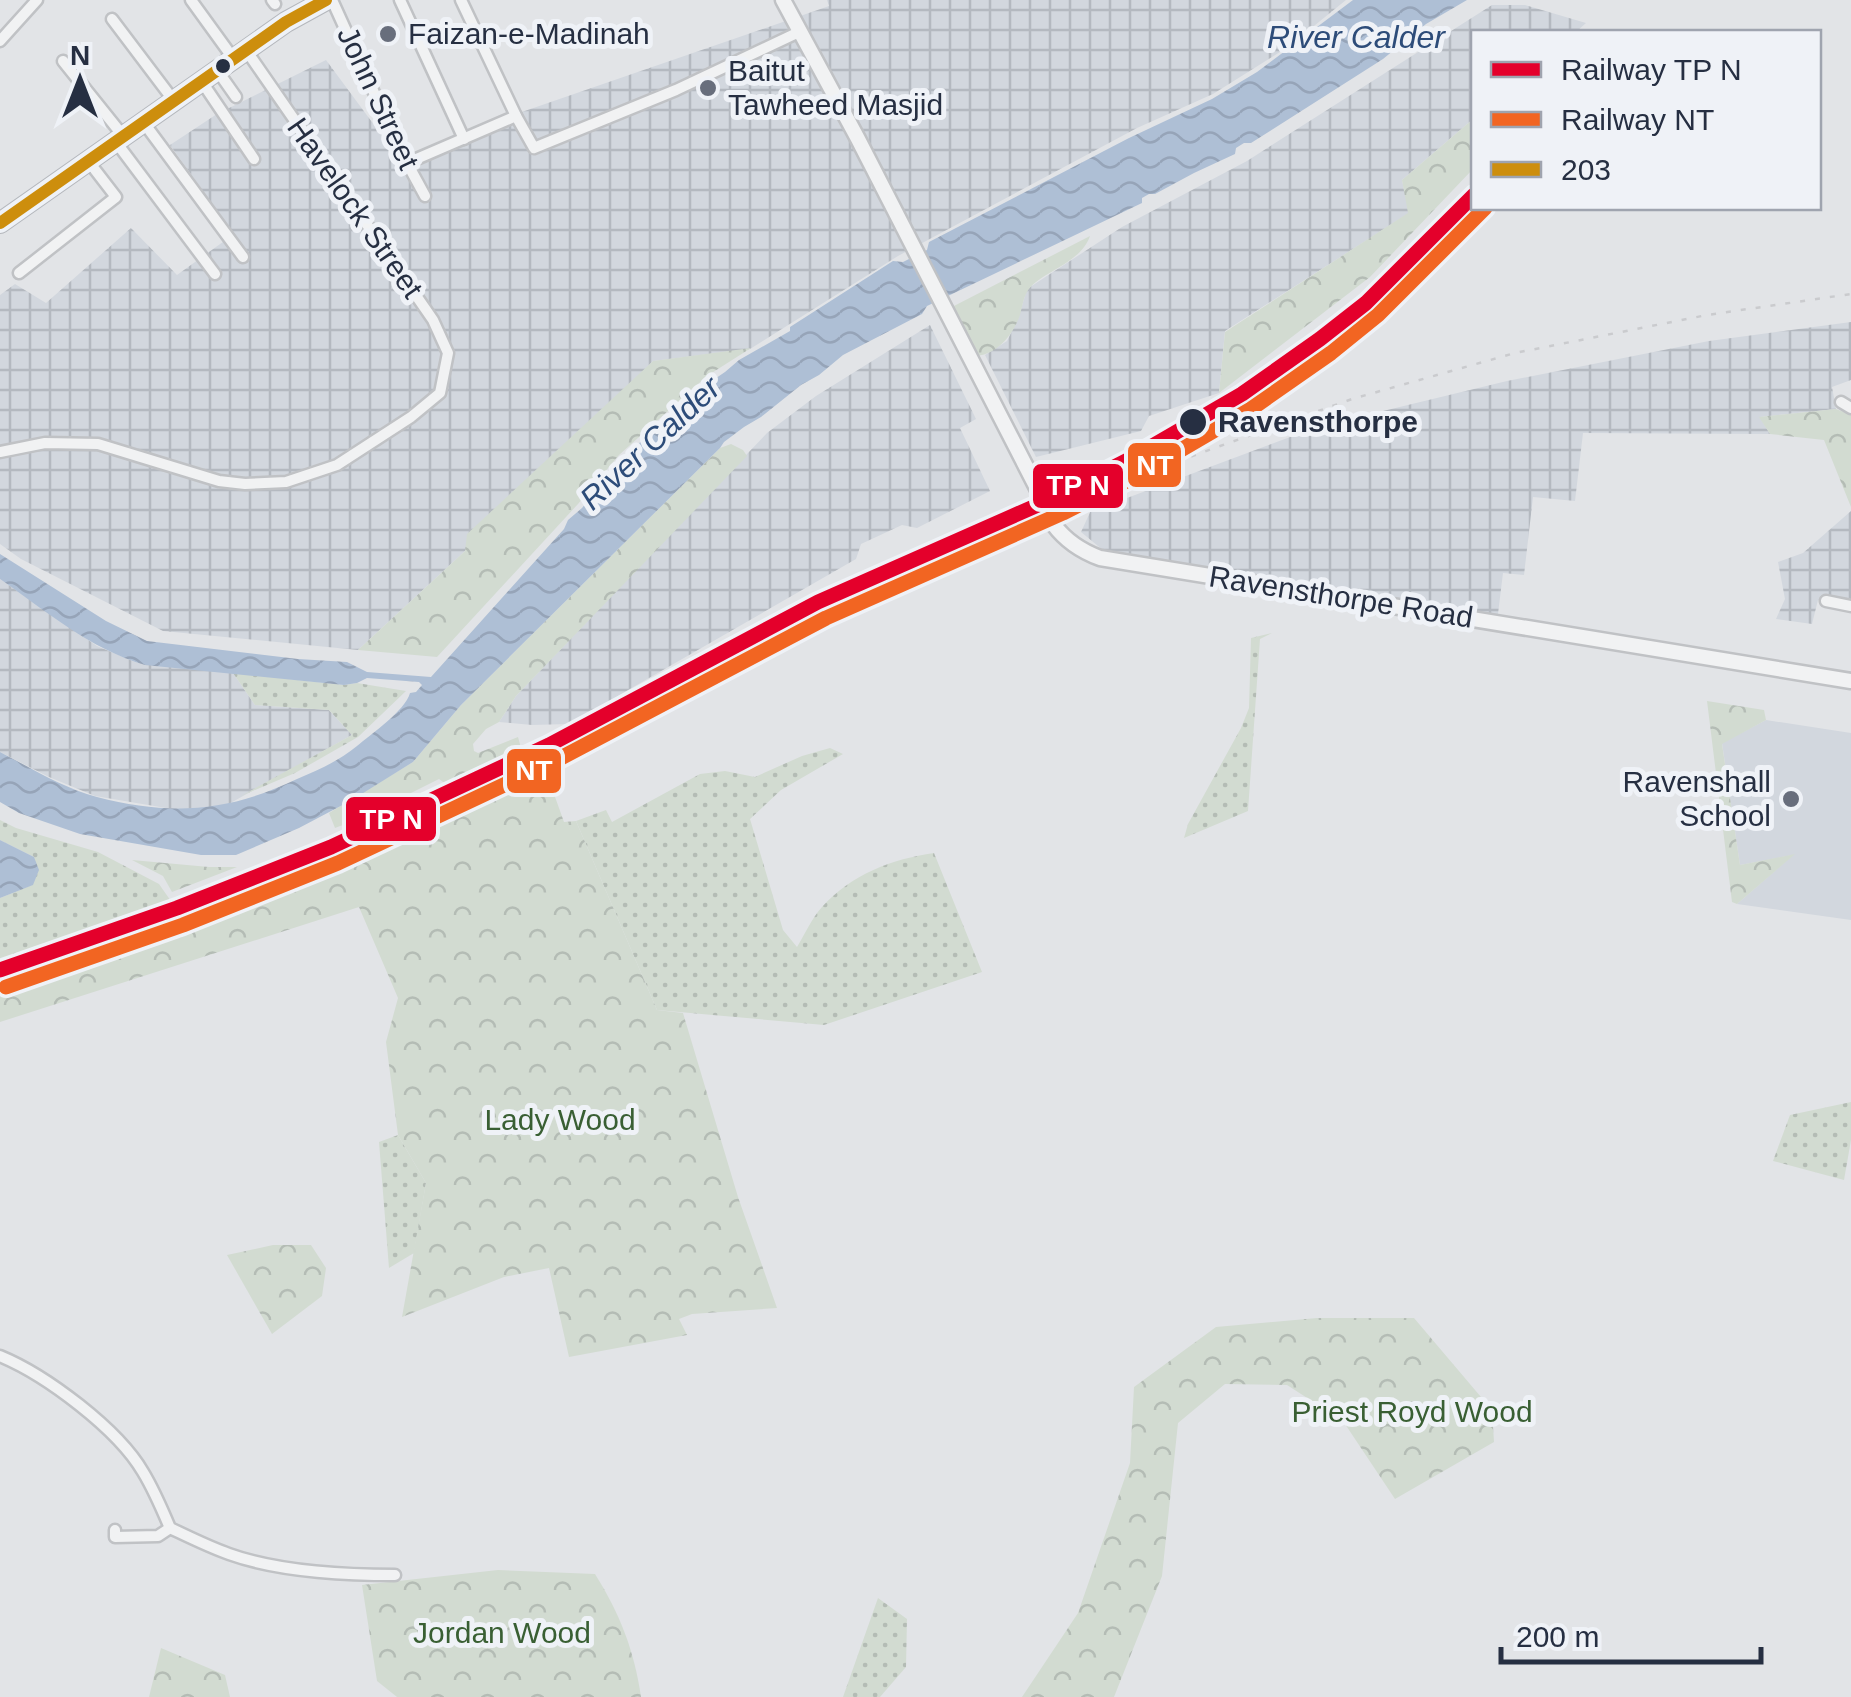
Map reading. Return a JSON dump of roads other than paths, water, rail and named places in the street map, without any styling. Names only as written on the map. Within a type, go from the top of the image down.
[{"type":"highway","points":[[0,223],[286,22],[329,0]]},
{"type":"street","points":[[0,40],[37,0]]},
{"type":"street","name":"Havelock Street","points":[[0,452],[45,443],[98,444],[219,481],[286,482],[337,465],[440,394],[448,353],[433,320],[240,54],[191,0]]},
{"type":"street","name":"John Street","points":[[329,0],[426,196]]},
{"type":"street","points":[[400,0],[464,138]]},
{"type":"street","points":[[462,0],[534,148],[676,90],[799,32]]},
{"type":"street","name":"Ravensthorpe Road","points":[[783,0],[907,233],[1054,525],[1078,548],[1115,560],[1851,681]]},
{"type":"street","points":[[112,19],[174,101]]},
{"type":"street","points":[[62,61],[216,274]]},
{"type":"street","points":[[209,76],[236,97]]},
{"type":"street","points":[[209,76],[254,159]]},
{"type":"street","points":[[407,163],[516,116]]},
{"type":"street","points":[[144,122],[243,257]]},
{"type":"street","points":[[20,273],[116,197],[89,162]]},
{"type":"street","points":[[1826,601],[1851,606]]},
{"type":"street","points":[[0,1356],[21,1365],[95,1418],[142,1469],[170,1528],[230,1554],[268,1565],[354,1576],[395,1575]]},
{"type":"street","points":[[115,1530],[114,1537],[158,1536],[170,1528]]},
{"type":"water","name":"River Calder","points":[[1353,0],[1467,0],[1426,24],[1383,59],[1251,143],[1236,148],[1235,154],[927,306],[922,314],[843,355],[801,385],[724,442],[461,705],[413,762],[352,800],[236,855],[201,855],[80,834],[19,813],[0,802],[0,752],[72,788],[124,803],[199,808],[247,798],[305,776],[343,756],[387,722],[410,693],[422,685],[367,678],[344,685],[145,665],[87,639],[0,579],[0,554],[106,621],[147,641],[347,662],[367,672],[431,677],[616,465],[688,397],[893,261],[903,262],[927,250],[929,242],[1212,99],[1257,72]]},
{"type":"water","points":[[0,840],[34,857],[39,870],[33,885],[0,898]]},
{"type":"railway","points":[[0,985],[269,887],[491,791],[823,613],[1195,455],[1352,399],[1515,353],[1707,315],[1851,294]]},
{"type":"rail line","name":"NT","points":[[6,987],[183,925],[338,863],[557,760],[826,618],[1063,513],[1138,475],[1251,409],[1331,353],[1378,315],[1483,210]]},
{"type":"place","name":"Faizan-e-Madinah","points":[[388,34]]},
{"type":"place","name":"Baitut Tawheed Masjid","points":[[708,88]]},
{"type":"place","name":"Ravensthorpe","points":[[1193,422]]},
{"type":"place","name":"Ravenshall School","points":[[1791,799]]},
{"type":"park label","name":"Lady Wood","points":[[560,1120]]},
{"type":"park label","name":"Priest Royd Wood","points":[[1412,1412]]},
{"type":"park label","name":"Jordan Wood","points":[[502,1633]]}]
